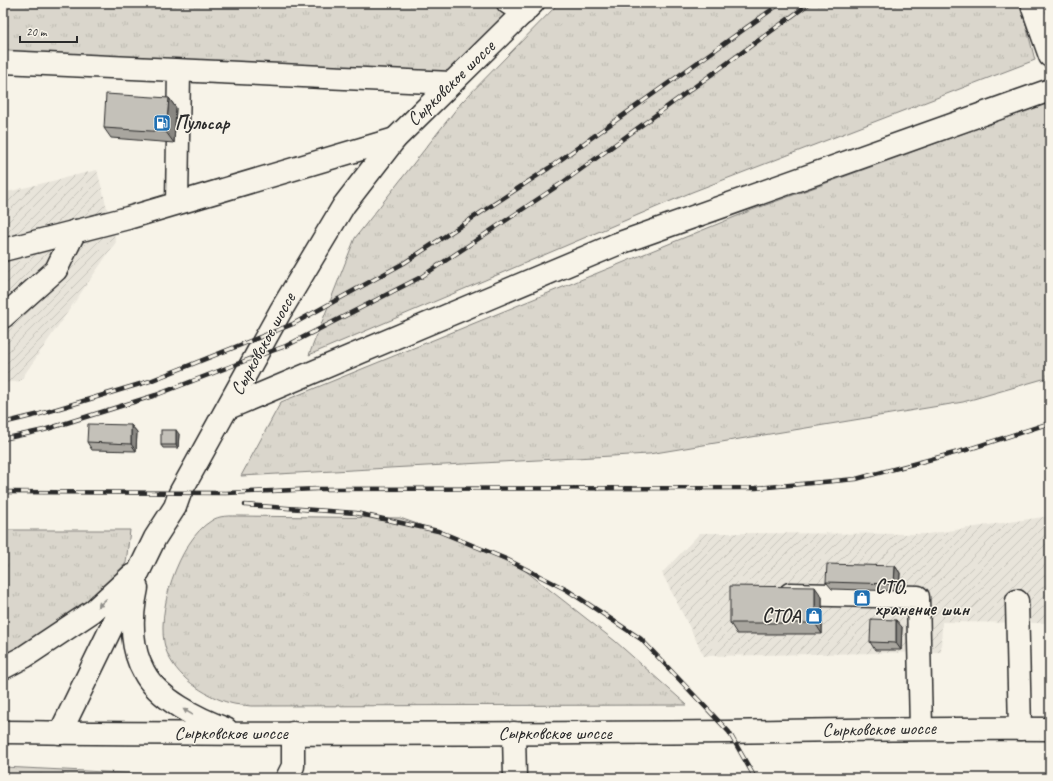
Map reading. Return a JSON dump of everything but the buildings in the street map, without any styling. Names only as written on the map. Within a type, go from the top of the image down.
[{"type":"main road","points":[[1039,3],[1033,8],[1050,56]]},
{"type":"main road","name":"Сырковское шоссе","points":[[60,733],[155,538],[175,507],[180,493],[280,312],[344,205],[395,139],[451,83],[522,6]]},
{"type":"main road","points":[[3,62],[451,83]]},
{"type":"main road","points":[[177,204],[179,71]]},
{"type":"main road","points":[[228,408],[617,244],[1050,90]]},
{"type":"main road","points":[[3,250],[128,218],[395,139]]},
{"type":"main road","points":[[3,317],[56,270],[75,231]]},
{"type":"main road","points":[[3,668],[24,657],[93,611],[141,567]]},
{"type":"main road","points":[[141,567],[133,614],[133,635],[136,654],[144,673],[158,690],[175,704],[215,726],[236,733]]},
{"type":"main road","points":[[783,594],[918,597],[921,728]]},
{"type":"main road","points":[[1017,601],[1020,728]]},
{"type":"main road","name":"Сырковское шоссе","points":[[3,732],[293,734],[729,732],[921,728],[1050,729]]},
{"type":"main road","points":[[514,733],[515,778]]},
{"type":"main road","points":[[287,778],[293,766],[293,734]]},
{"type":"shaded area","points":[[97,170],[116,242],[20,381],[3,383],[3,193]]},
{"type":"shaded area","name":"СТО, хранение шин","points":[[1050,516],[1050,623],[942,622],[941,652],[704,656],[662,573],[700,533],[928,534]]},
{"type":"green space","points":[[3,3],[504,3],[524,13],[451,83],[3,62],[3,20],[8,7],[3,5]]},
{"type":"green space","points":[[559,3],[1024,3],[1021,6],[1035,60],[692,192],[309,355],[355,238],[461,103]]},
{"type":"green space","points":[[1050,102],[1050,377],[963,402],[649,454],[241,476],[281,402],[752,210]]},
{"type":"green space","points":[[225,516],[400,518],[466,541],[518,565],[615,641],[687,705],[251,706],[220,700],[192,684],[176,668],[166,650],[163,635],[163,618],[172,580],[189,544],[199,531],[214,519]]},
{"type":"green space","points":[[3,530],[130,530],[126,563],[106,587],[79,608],[3,657]]},
{"type":"green space","points":[[3,767],[226,778],[3,778]]},
{"type":"railway","points":[[3,423],[40,414],[150,381],[293,324],[404,263],[549,168],[781,3]]},
{"type":"railway","points":[[3,439],[44,430],[156,395],[286,346],[421,277],[562,183],[810,3]]},
{"type":"railway","points":[[3,492],[226,493],[317,489],[756,488],[856,479],[966,450],[1050,423]]},
{"type":"railway","points":[[245,505],[356,513],[438,531],[506,559],[567,590],[641,639],[729,732],[755,778]]},
{"type":"place","name":"Пульсар","points":[[162,123]]},
{"type":"place","name":"СТО, хранение шин","points":[[862,598]]},
{"type":"place","name":"СТОА","points":[[814,616]]}]
